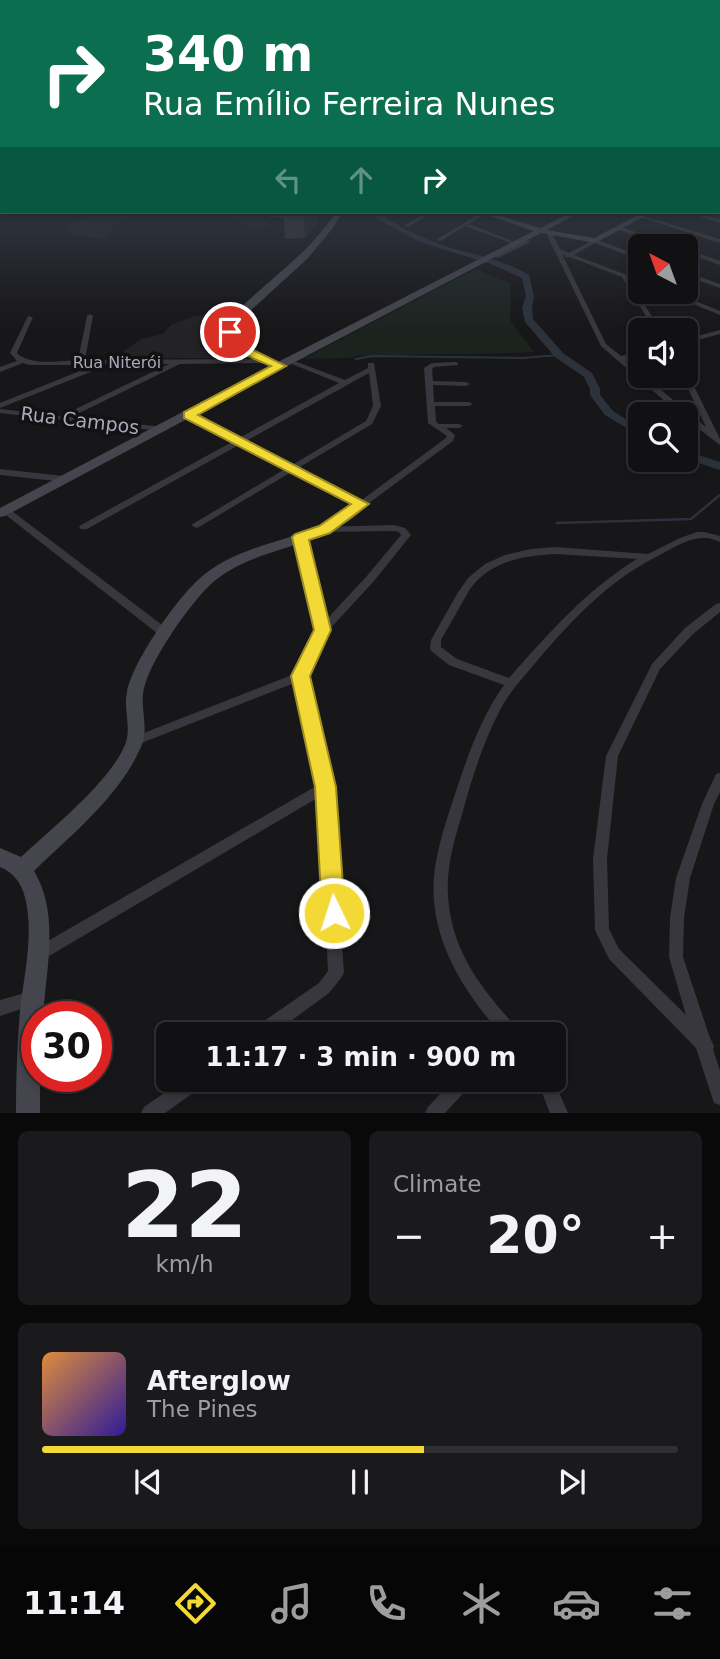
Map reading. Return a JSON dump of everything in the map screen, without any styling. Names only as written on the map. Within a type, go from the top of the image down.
[{"type":"main road","points":[[285,363],[264,360],[247,352],[232,338],[232,322],[330,227]]},
{"type":"main road","points":[[526,227],[595,241],[619,228]]},
{"type":"main road","points":[[3,512],[471,265],[550,227]]},
{"type":"main road","points":[[515,244],[553,234],[561,227]]},
{"type":"main road","points":[[21,870],[93,799],[120,767],[135,741],[134,694],[138,678],[200,586],[239,560],[324,529],[362,504],[189,415]]},
{"type":"main road","points":[[0,857],[21,870],[35,899],[39,954],[33,999],[28,1113]]},
{"type":"street","points":[[439,240],[459,227]]},
{"type":"street","points":[[471,227],[515,244]]},
{"type":"street","points":[[681,227],[720,241]]},
{"type":"street","points":[[619,228],[636,234]]},
{"type":"street","points":[[553,234],[561,259],[603,345],[671,402]]},
{"type":"street","points":[[561,259],[595,241],[628,253]]},
{"type":"street","points":[[494,256],[528,242]]},
{"type":"street","points":[[557,250],[628,278]]},
{"type":"street","points":[[698,255],[720,263]]},
{"type":"street","points":[[624,276],[650,318]]},
{"type":"street","points":[[698,278],[720,286]]},
{"type":"street","points":[[697,304],[720,313]]},
{"type":"street","points":[[81,362],[90,316]]},
{"type":"street","points":[[23,361],[15,356],[14,349],[30,317]]},
{"type":"street","points":[[698,338],[720,332]]},
{"type":"street","points":[[239,361],[247,352]]},
{"type":"street","points":[[619,359],[628,356]]},
{"type":"street","name":"Rua Niterói","points":[[23,361],[105,363],[264,360]]},
{"type":"street","points":[[0,370],[23,361]]},
{"type":"street","points":[[64,417],[180,362]]},
{"type":"street","points":[[0,408],[105,363]]},
{"type":"street","points":[[285,363],[345,383]]},
{"type":"street","points":[[362,504],[450,439],[451,435],[432,423],[428,367],[456,364]]},
{"type":"street","points":[[84,527],[371,367],[377,406],[369,422],[196,525]]},
{"type":"street","points":[[430,383],[466,384]]},
{"type":"street","points":[[692,388],[717,441]]},
{"type":"street","points":[[432,404],[469,404]]},
{"type":"street","name":"Rua Campos","points":[[0,408],[161,429]]},
{"type":"street","points":[[698,412],[704,411]]},
{"type":"street","points":[[698,425],[717,441]]},
{"type":"street","points":[[436,426],[459,426]]},
{"type":"street","points":[[0,472],[64,479]]},
{"type":"street","points":[[3,512],[166,634]]},
{"type":"street","points":[[277,1022],[324,988],[336,973],[325,787],[301,676],[323,630],[406,535],[402,530],[394,528],[324,529]]},
{"type":"street","points":[[499,1022],[477,995],[456,958],[444,923],[440,895],[447,844],[471,761],[502,696],[583,601],[649,556],[681,539],[699,534],[720,539]]},
{"type":"street","points":[[300,537],[323,630]]},
{"type":"street","points":[[512,684],[453,662],[435,648],[436,640],[463,594],[480,572],[508,556],[523,552],[649,556]]},
{"type":"street","points":[[706,1046],[614,954],[602,930],[600,859],[612,756],[656,667],[689,631],[720,607]]},
{"type":"street","points":[[135,741],[301,676]]},
{"type":"street","points":[[720,778],[708,804],[683,878],[677,918],[676,957],[720,1097]]},
{"type":"street","points":[[39,954],[325,787]]},
{"type":"street","points":[[0,1008],[33,999]]},
{"type":"street","points":[[150,1113],[180,1092]]},
{"type":"street","points":[[434,1113],[453,1092]]},
{"type":"street","points":[[552,1092],[559,1113]]},
{"type":"shaded area","points":[[113,227],[104,239],[72,235],[64,229]]},
{"type":"shaded area","points":[[475,269],[511,284],[510,320],[534,352],[368,358],[363,355],[303,359]]},
{"type":"shaded area","points":[[194,316],[238,316],[233,338],[258,358],[114,358],[141,339],[163,334],[171,325]]},
{"type":"waterway","points":[[395,227],[438,246],[494,262],[526,277],[530,296],[528,320],[559,355],[588,375],[595,395],[609,413],[628,425]]},
{"type":"waterway","points":[[356,359],[372,356],[522,358],[559,355]]},
{"type":"waterway","points":[[698,459],[720,466]]},
{"type":"waterway","points":[[557,523],[691,519],[720,495]]},
{"type":"route","points":[[230,332],[232,338],[247,352],[280,366],[189,415],[362,504],[324,529],[300,537],[323,630],[301,676],[325,787],[334,913]]}]
